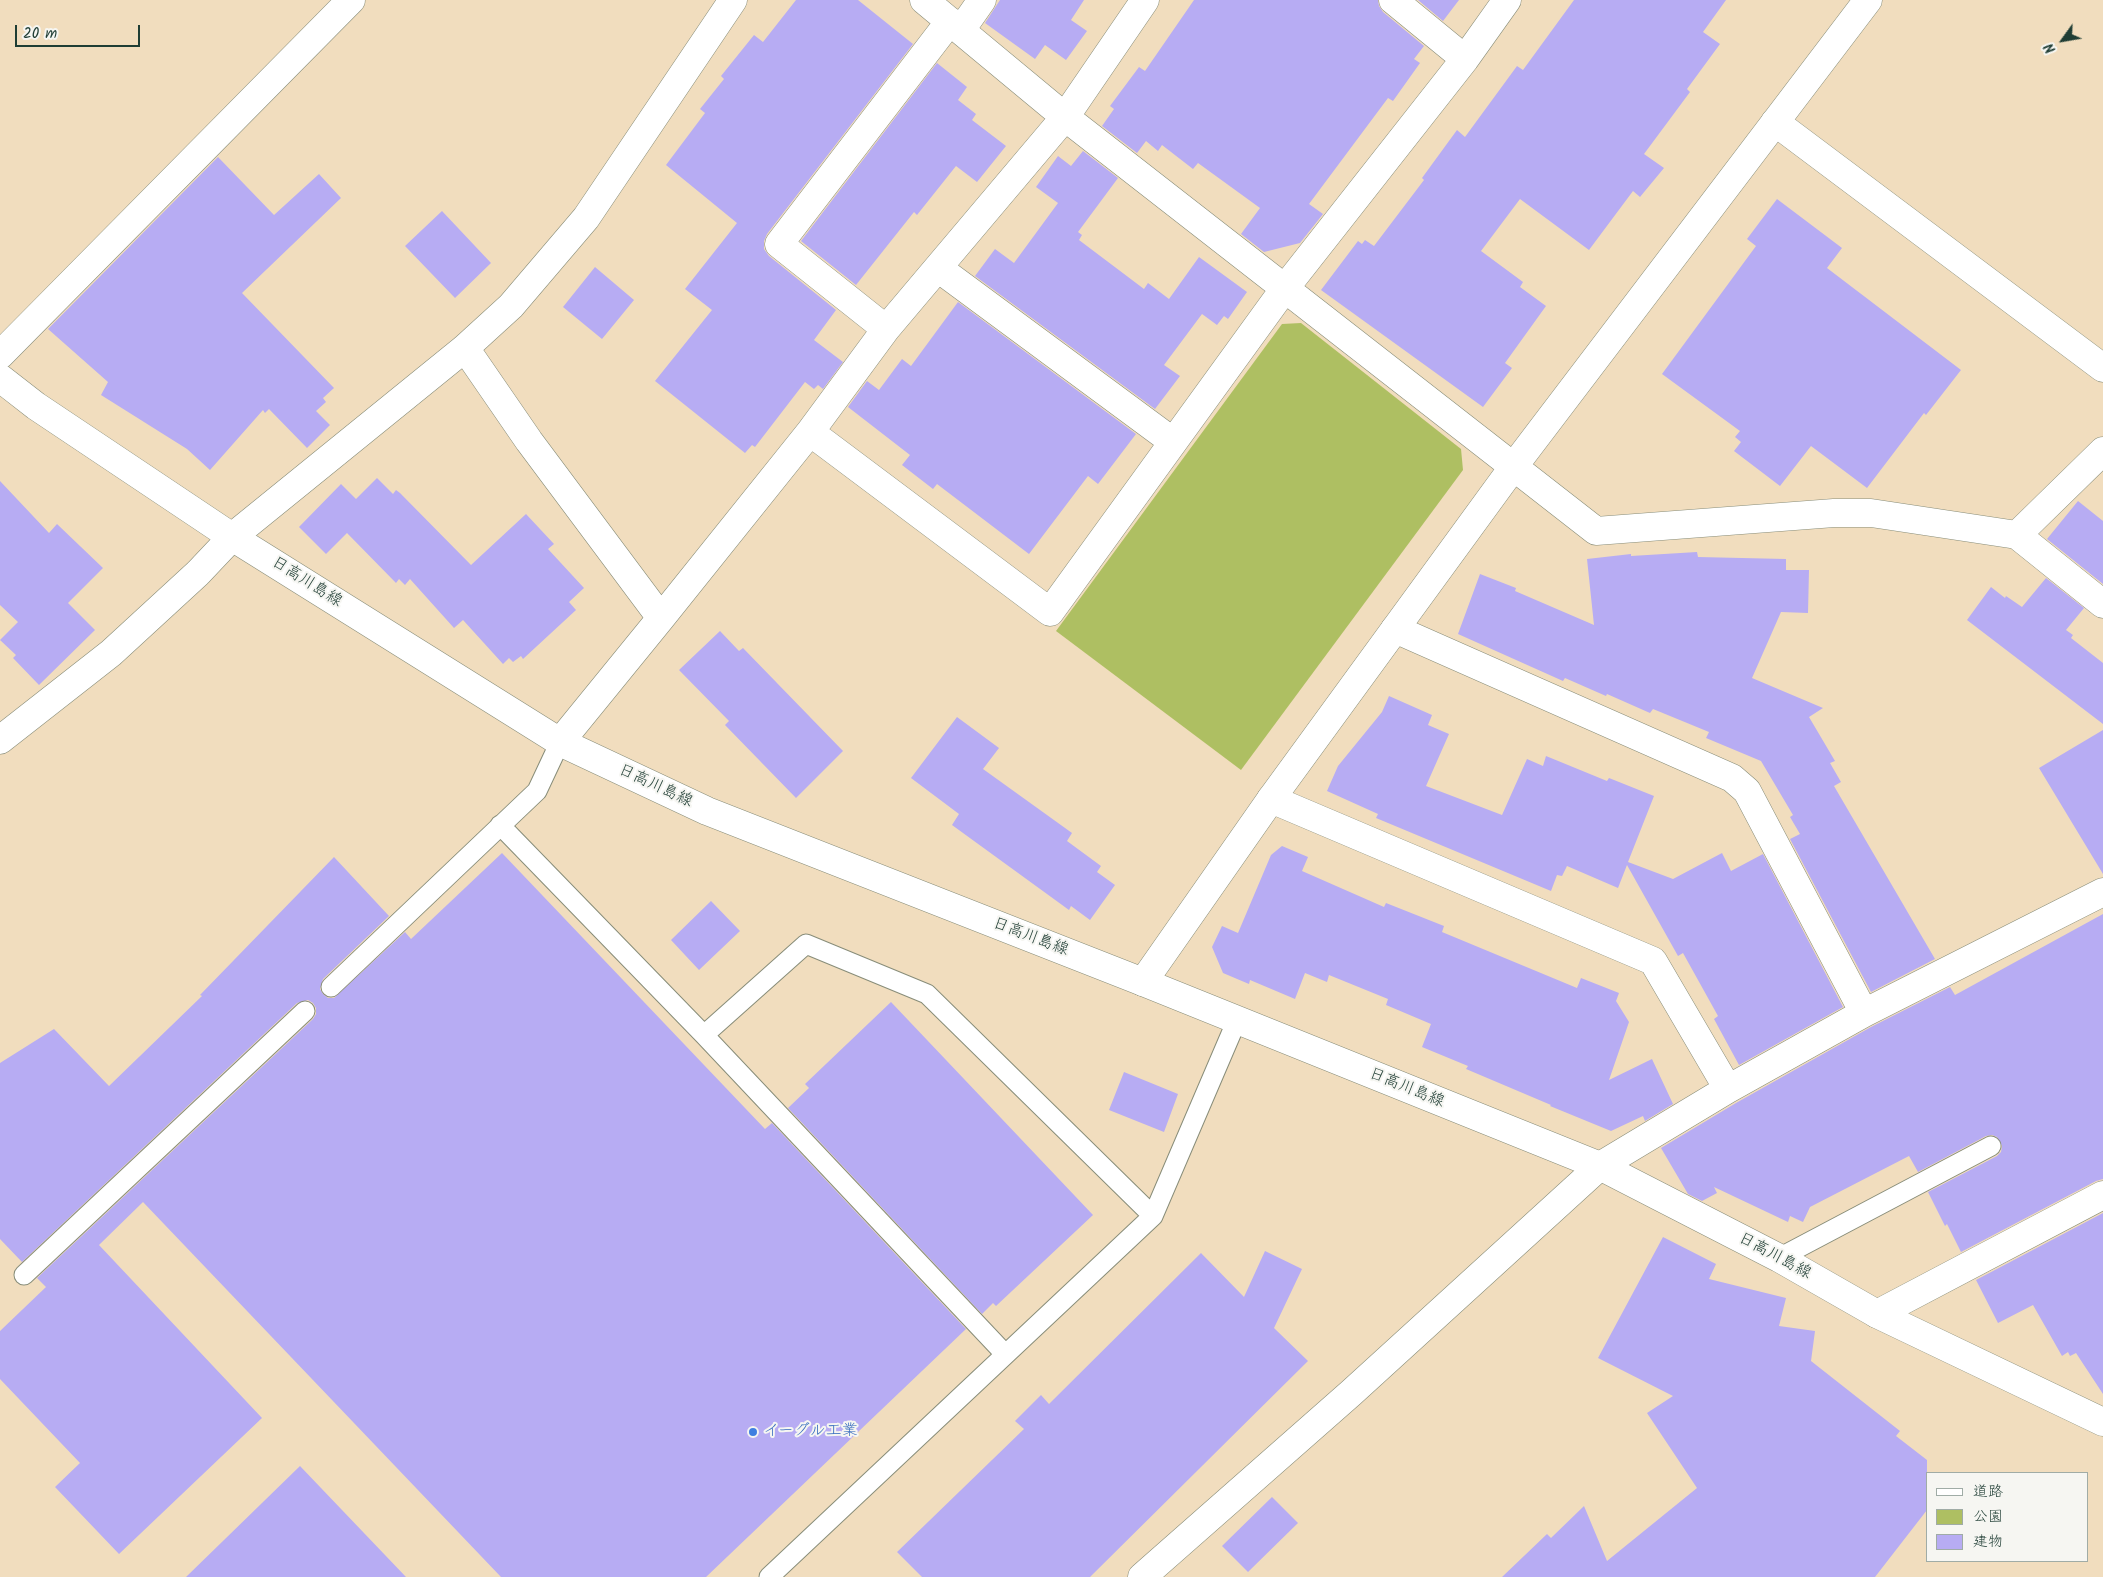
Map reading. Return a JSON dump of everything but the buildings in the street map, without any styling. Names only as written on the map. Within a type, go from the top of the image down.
[{"type":"street","points":[[0,355],[351,0]]},
{"type":"street","points":[[0,740],[111,652],[198,574],[232,537],[466,348],[511,306],[586,218],[733,0]]},
{"type":"street","points":[[924,0],[1065,117],[1596,531],[1871,513],[2017,535],[2103,604]]},
{"type":"street","points":[[886,329],[779,244],[956,26],[982,0]]},
{"type":"street","points":[[560,742],[662,618],[810,432],[886,329],[1065,117],[1145,0]]},
{"type":"street","points":[[1393,0],[1466,59]]},
{"type":"street","points":[[810,432],[1050,612],[1172,441],[1285,288],[1466,59],[1507,0]]},
{"type":"street","points":[[1143,982],[1271,799],[1514,466],[1868,0]]},
{"type":"street","points":[[1775,122],[2103,368]]},
{"type":"street","points":[[938,268],[1172,441]]},
{"type":"street","points":[[466,348],[529,441],[662,618]]},
{"type":"street","name":"日高川島線","points":[[0,378],[36,406],[232,537],[560,742],[707,811],[1143,982],[1600,1166],[1779,1258],[1877,1314],[2103,1422]]},
{"type":"street","points":[[2017,535],[2103,450]]},
{"type":"street","points":[[1395,629],[1732,778],[1747,791],[1864,1013]]},
{"type":"street","points":[[1271,799],[1653,961],[1728,1089]]},
{"type":"street","points":[[1142,1577],[1351,1393],[1600,1166],[1728,1089],[1864,1013],[2103,892]]},
{"type":"street","points":[[1877,1314],[2103,1195]]},
{"type":"lane","points":[[331,987],[537,792],[560,742]]},
{"type":"lane","points":[[500,825],[704,1035],[1005,1354]]},
{"type":"lane","points":[[704,1035],[806,944],[927,994],[1153,1216]]},
{"type":"lane","points":[[24,1275],[305,1012]]},
{"type":"lane","points":[[769,1577],[1153,1216],[1237,1020]]},
{"type":"lane","points":[[1779,1258],[1991,1146]]},
{"type":"green space","points":[[1301,323],[1461,449],[1463,470],[1241,770],[1056,631],[1282,324]]},
{"type":"place","name":"イーグル工業","points":[[753,1432]]}]
